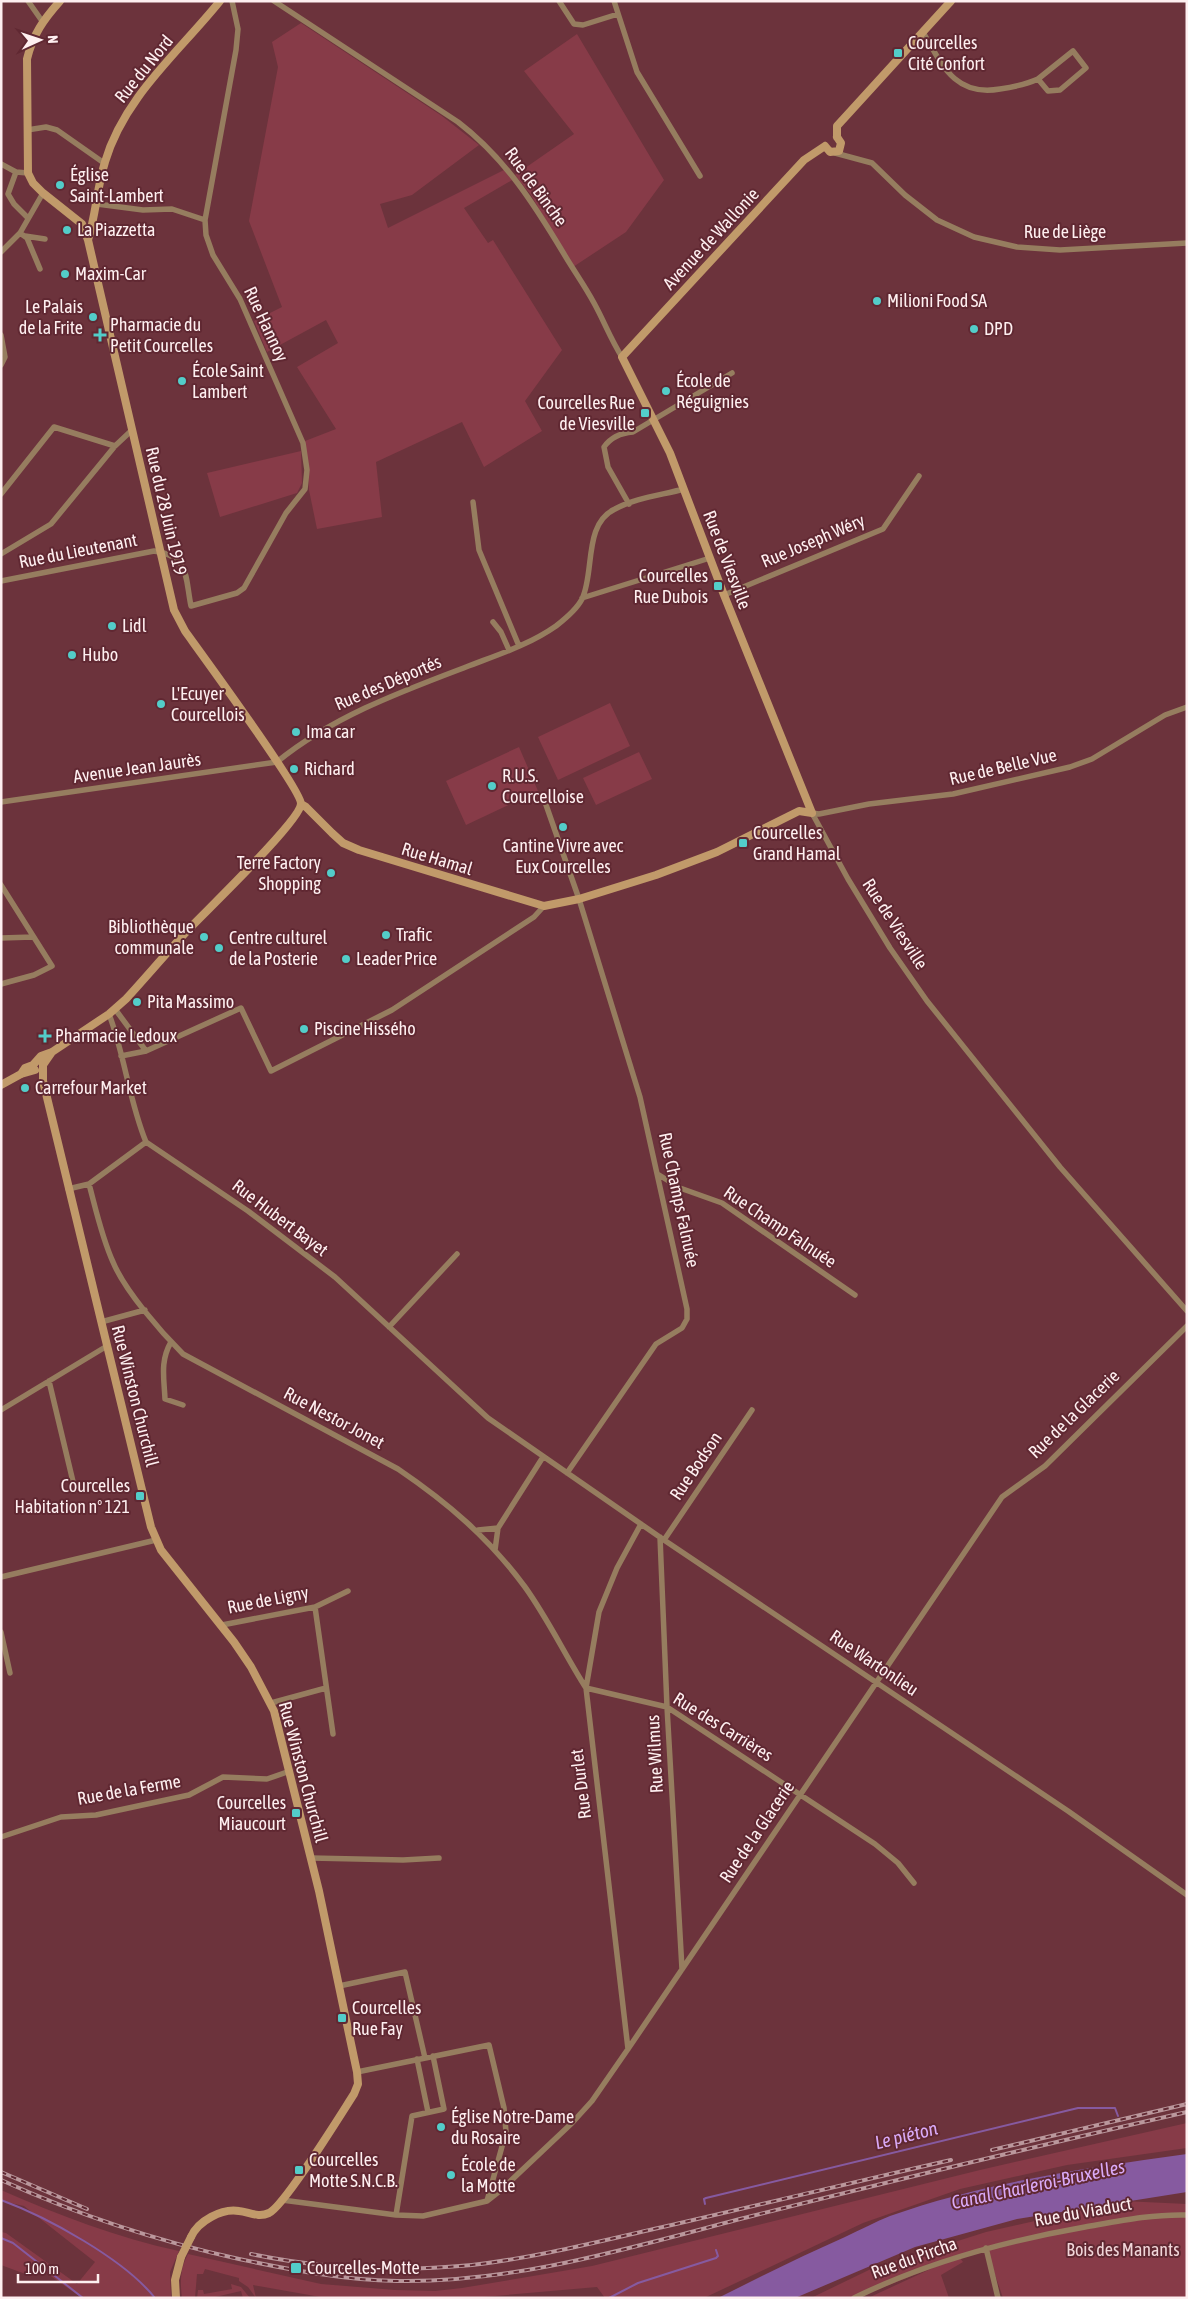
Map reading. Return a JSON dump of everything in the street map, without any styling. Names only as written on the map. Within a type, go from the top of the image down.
[{"type":"main road","points":[[60,1],[42,22],[31,41],[27,59],[28,173],[33,183],[43,193],[82,224],[88,240]]},
{"type":"main road","name":"Rue du Nord","points":[[88,240],[104,163],[133,103],[220,1]]},
{"type":"main road","points":[[837,138],[829,138],[825,146],[828,151],[835,153],[841,146],[837,138],[838,126],[842,120],[951,1]]},
{"type":"main road","name":"Avenue de Wallonie","points":[[622,357],[804,160],[825,146]]},
{"type":"main road","name":"Rue du 28 Juin 1919","points":[[88,240],[170,598],[185,632],[277,762],[299,796],[301,804]]},
{"type":"main road","name":"Rue de Binche","points":[[622,357],[653,419],[684,489]]},
{"type":"main road","name":"Rue de Viesville","points":[[684,489],[812,813]]},
{"type":"main road","points":[[1,1085],[21,1074],[25,1068],[38,1067],[41,1056],[52,1052],[112,1012],[260,856],[298,814],[301,804]]},
{"type":"main road","name":"Rue Hamal","points":[[301,804],[337,838],[359,850],[544,906],[579,899],[656,875],[717,852],[799,811],[812,813]]},
{"type":"main road","name":"Rue Winston Churchill","points":[[38,1067],[44,1073],[43,1081],[68,1189],[156,1540],[161,1550],[222,1625],[251,1668],[271,1703],[290,1771],[358,2072],[358,2084],[354,2094],[275,2209],[268,2214],[259,2216],[237,2210],[229,2211],[210,2218],[198,2226],[181,2257],[175,2280],[176,2298]]},
{"type":"street","points":[[28,1],[42,22]]},
{"type":"street","name":"Rue Hannoy","points":[[160,552],[176,557],[182,564],[191,606],[237,593],[244,588],[286,513],[305,489],[307,470],[303,443],[240,299],[213,255],[206,235],[206,220],[236,50],[238,29],[232,1]]},
{"type":"street","name":"Rue de Binche","points":[[274,1],[458,122],[477,136],[500,159],[533,202],[593,301],[608,334],[622,357]]},
{"type":"street","points":[[560,1],[574,24],[583,25],[618,14]]},
{"type":"street","points":[[614,1],[637,72],[700,176]]},
{"type":"street","points":[[923,32],[943,66],[956,81],[978,91],[991,91],[1023,85],[1038,79],[1073,51],[1086,68],[1060,90],[1053,92],[1048,91],[1038,79]]},
{"type":"street","points":[[27,130],[46,127],[57,130],[104,163]]},
{"type":"street","name":"Rue de Liège","points":[[841,146],[850,156]]},
{"type":"street","name":"Rue de Liège","points":[[835,153],[872,163],[905,195],[937,220],[982,239],[1017,248],[1060,250],[1187,243]]},
{"type":"street","points":[[1,164],[16,172],[28,173]]},
{"type":"street","points":[[16,172],[8,194],[14,204],[28,218]]},
{"type":"street","points":[[1,252],[22,235],[28,218],[43,193]]},
{"type":"street","points":[[97,204],[143,210],[172,208],[206,220]]},
{"type":"street","points":[[22,235],[45,239]]},
{"type":"street","points":[[22,235],[40,269]]},
{"type":"street","points":[[1,335],[5,357],[1,365]]},
{"type":"street","points":[[629,504],[608,467],[604,447],[608,441],[621,433],[633,432],[732,373]]},
{"type":"street","points":[[1,494],[54,427],[115,446]]},
{"type":"street","points":[[1,554],[51,524],[115,446],[132,430]]},
{"type":"street","name":"Rue Joseph Wéry","points":[[724,594],[883,529],[919,476]]},
{"type":"street","name":"Rue des Déportés","points":[[277,762],[292,749],[332,723],[430,681],[519,646],[558,625],[582,598],[595,536],[603,518],[614,509],[684,489]]},
{"type":"street","points":[[473,502],[479,550],[519,646]]},
{"type":"street","name":"Rue du Lieutenant","points":[[1,581],[154,551],[160,552]]},
{"type":"street","points":[[582,598],[710,558]]},
{"type":"street","points":[[494,622],[501,632],[508,650]]},
{"type":"street","name":"Rue de Belle Vue","points":[[812,813],[819,814],[869,804],[953,794],[1070,767],[1099,756],[1165,716],[1187,708]]},
{"type":"street","name":"Avenue Jean Jaurès","points":[[1,802],[277,762]]},
{"type":"street","points":[[545,802],[579,899]]},
{"type":"street","name":"Rue de Viesville","points":[[812,813],[848,880],[890,948],[927,1001],[1060,1167],[1187,1311]]},
{"type":"street","points":[[1,885],[52,966],[34,975],[1,984]]},
{"type":"street","name":"Rue Champs Falnuée","points":[[566,1473],[656,1344],[674,1335],[682,1328],[687,1319],[687,1309],[659,1175],[640,1097],[579,899]]},
{"type":"street","points":[[121,1056],[146,1051],[241,1008],[271,1071],[392,1010],[534,917],[544,906]]},
{"type":"street","points":[[1,938],[33,936]]},
{"type":"street","points":[[112,1012],[146,1051]]},
{"type":"street","points":[[68,1189],[90,1184],[146,1142],[131,1098],[112,1012]]},
{"type":"street","name":"Rue Hubert Bayet","points":[[146,1142],[248,1210],[335,1277],[488,1418],[544,1457]]},
{"type":"street","name":"Rue Champ Falnuée","points":[[659,1175],[680,1188],[722,1203],[855,1295]]},
{"type":"street","name":"Rue Nestor Jonet","points":[[90,1184],[113,1263],[123,1281],[171,1342],[183,1354],[204,1367],[398,1469],[478,1530],[495,1550]]},
{"type":"street","points":[[389,1327],[457,1254]]},
{"type":"street","points":[[101,1322],[146,1310]]},
{"type":"street","name":"Rue de la Glacerie","points":[[282,2200],[396,2215],[423,2216],[487,2200],[572,2122],[592,2101],[628,2049],[1002,1497],[1045,1466],[1187,1326]]},
{"type":"street","points":[[171,1342],[166,1350],[162,1368],[164,1399],[183,1405]]},
{"type":"street","points":[[1,1410],[107,1346]]},
{"type":"street","points":[[50,1381],[75,1490]]},
{"type":"street","name":"Rue Bodson","points":[[662,1539],[752,1410]]},
{"type":"street","points":[[544,1457],[498,1528],[495,1550],[526,1588],[586,1688]]},
{"type":"street","name":"Rue Wartonlieu","points":[[544,1457],[876,1684],[1068,1811],[1187,1895]]},
{"type":"street","name":"Rue Durlet","points":[[628,2049],[586,1688],[599,1612],[617,1568],[641,1524]]},
{"type":"street","points":[[478,1530],[498,1528]]},
{"type":"street","name":"Rue Wilmus","points":[[662,1539],[667,1707],[682,1970]]},
{"type":"street","points":[[1,1577],[156,1540]]},
{"type":"street","name":"Rue de Ligny","points":[[222,1625],[315,1607],[348,1591]]},
{"type":"street","points":[[315,1607],[333,1734]]},
{"type":"street","points":[[1,1632],[10,1673]]},
{"type":"street","points":[[271,1703],[326,1688]]},
{"type":"street","name":"Rue des Carrières","points":[[586,1688],[667,1707],[875,1844],[898,1863],[914,1883]]},
{"type":"street","name":"Rue de la Ferme","points":[[1,1837],[61,1817],[96,1815],[189,1795],[223,1777],[267,1779],[290,1771]]},
{"type":"street","points":[[310,1858],[403,1860],[439,1858]]},
{"type":"street","points":[[339,1986],[406,1972],[425,2058]]},
{"type":"street","points":[[358,2072],[489,2045],[504,2108],[506,2132],[487,2200]]},
{"type":"street","points":[[396,2215],[412,2116],[444,2109],[433,2056]]},
{"type":"street","points":[[417,2059],[428,2112]]},
{"type":"street","name":"Rue du Viaduct","points":[[986,2248],[1025,2238],[1130,2219],[1166,2214],[1187,2215]]},
{"type":"street","points":[[986,2248],[998,2298]]},
{"type":"street","name":"Rue du Pircha","points":[[854,2298],[937,2263],[986,2248]]},
{"type":"green space","points":[[301,23],[442,116],[479,145],[412,195],[380,204],[388,228],[506,169],[514,179],[464,208],[488,243],[493,240],[562,350],[525,401],[542,431],[484,467],[462,422],[376,462],[382,517],[317,529],[309,490],[305,441],[336,429],[297,367],[338,343],[326,320],[267,352],[254,321],[282,307],[249,221],[278,67],[272,42]]},
{"type":"green space","points":[[577,34],[664,180],[626,232],[573,267],[531,195],[515,175],[574,134],[524,71]]},
{"type":"green space","points":[[301,451],[302,483],[297,493],[220,517],[207,473]]},
{"type":"green space","name":"R.U.S. Courcelloise","points":[[610,703],[630,746],[558,780],[538,737]]},
{"type":"green space","name":"R.U.S. Courcelloise","points":[[519,747],[538,791],[466,825],[446,781]]},
{"type":"green space","points":[[639,752],[652,779],[596,805],[583,778]]},
{"type":"green space","points":[[1187,2123],[1187,2148],[1067,2165],[960,2189],[863,2223],[704,2298],[605,2298],[597,2287],[472,2298],[326,2298],[253,2285],[256,2298],[248,2287],[239,2281],[239,2278],[205,2269],[203,2274],[197,2274],[195,2298],[182,2298],[181,2276],[188,2254],[321,2284],[395,2290],[435,2291],[462,2288],[592,2266],[980,2170]]},
{"type":"green space","points":[[1,2190],[89,2225],[133,2240],[179,2251],[170,2272],[171,2298],[82,2298],[45,2272],[28,2275],[1,2265],[1,2232],[6,2233],[77,2284],[95,2262],[24,2206],[1,2201]]},
{"type":"green space","name":"Bois des Manants","points":[[1123,2201],[1187,2204],[1187,2298],[1003,2298],[986,2248],[960,2258],[963,2262],[941,2275],[949,2298],[868,2298],[937,2266],[856,2298],[811,2298],[873,2268],[986,2232]]},
{"type":"green space","points":[[231,2284],[241,2287],[250,2298],[243,2298],[241,2291],[211,2298],[197,2298],[198,2290],[203,2290],[204,2294],[232,2289]]},
{"type":"water","name":"Canal Charleroi-Bruxelles","points":[[1187,2154],[1187,2192],[1017,2219],[915,2247],[795,2298],[718,2298],[890,2216],[926,2204],[1000,2185],[1111,2165]]},
{"type":"waterway","name":"Le piéton","points":[[705,2204],[704,2199],[706,2198],[1078,2108],[1115,2108],[1118,2116]]},
{"type":"waterway","points":[[1,2200],[20,2207],[62,2228],[105,2254],[141,2283],[155,2298]]},
{"type":"waterway","points":[[1,2238],[13,2243],[83,2298]]},
{"type":"waterway","name":"Le piéton","points":[[609,2298],[638,2283],[716,2258],[718,2256],[716,2250]]},
{"type":"railway","points":[[992,2150],[1187,2104]]},
{"type":"railway","points":[[1,2180],[89,2216],[208,2252],[298,2271],[357,2279],[397,2281],[442,2280],[487,2276],[576,2260],[914,2176],[1187,2112]]},
{"type":"railway","points":[[251,2254],[333,2266],[389,2269],[444,2267],[498,2262],[600,2241],[951,2160]]},
{"type":"railway","points":[[1,2172],[87,2209]]},
{"type":"place","name":"Courcelles Cité Confort","points":[[898,53]]},
{"type":"place","name":"Église Saint-Lambert","points":[[60,185]]},
{"type":"place","name":"La Piazzetta","points":[[67,230]]},
{"type":"place","name":"Maxim-Car","points":[[65,274]]},
{"type":"place","name":"Milioni Food SA","points":[[877,301]]},
{"type":"place","name":"Le Palais de la Frite","points":[[93,317]]},
{"type":"place","name":"DPD","points":[[974,329]]},
{"type":"place","name":"Pharmacie du Petit Courcelles","points":[[100,335]]},
{"type":"place","name":"École Saint Lambert","points":[[182,381]]},
{"type":"place","name":"École de Réguignies","points":[[666,391]]},
{"type":"place","name":"Courcelles Rue de Viesville","points":[[645,413]]},
{"type":"place","name":"Courcelles Rue Dubois","points":[[718,586]]},
{"type":"place","name":"Lidl","points":[[112,626]]},
{"type":"place","name":"Hubo","points":[[72,655]]},
{"type":"place","name":"L'Ecuyer Courcellois","points":[[161,704]]},
{"type":"place","name":"Ima car","points":[[296,732]]},
{"type":"place","name":"Richard","points":[[294,769]]},
{"type":"place","name":"R.U.S. Courcelloise","points":[[492,786]]},
{"type":"place","name":"Cantine Vivre avec Eux Courcelles","points":[[563,827]]},
{"type":"place","name":"Courcelles Grand Hamal","points":[[743,843]]},
{"type":"place","name":"Terre Factory Shopping","points":[[331,873]]},
{"type":"place","name":"Trafic","points":[[386,935]]},
{"type":"place","name":"Bibliothèque communale","points":[[204,937]]},
{"type":"place","name":"Centre culturel de la Posterie","points":[[219,948]]},
{"type":"place","name":"Leader Price","points":[[346,959]]},
{"type":"place","name":"Pita Massimo","points":[[137,1002]]},
{"type":"place","name":"Piscine Hissého","points":[[304,1029]]},
{"type":"place","name":"Pharmacie Ledoux","points":[[45,1036]]},
{"type":"place","name":"Carrefour Market","points":[[25,1088]]},
{"type":"place","name":"Courcelles Habitation n° 121","points":[[140,1496]]},
{"type":"place","name":"Courcelles Miaucourt","points":[[296,1813]]},
{"type":"place","name":"Courcelles Rue Fay","points":[[342,2018]]},
{"type":"place","name":"Église Notre-Dame du Rosaire","points":[[441,2127]]},
{"type":"place","name":"Courcelles Motte S.N.C.B.","points":[[299,2170]]},
{"type":"place","name":"École de la Motte","points":[[451,2175]]},
{"type":"place","name":"Courcelles-Motte","points":[[296,2268]]}]
